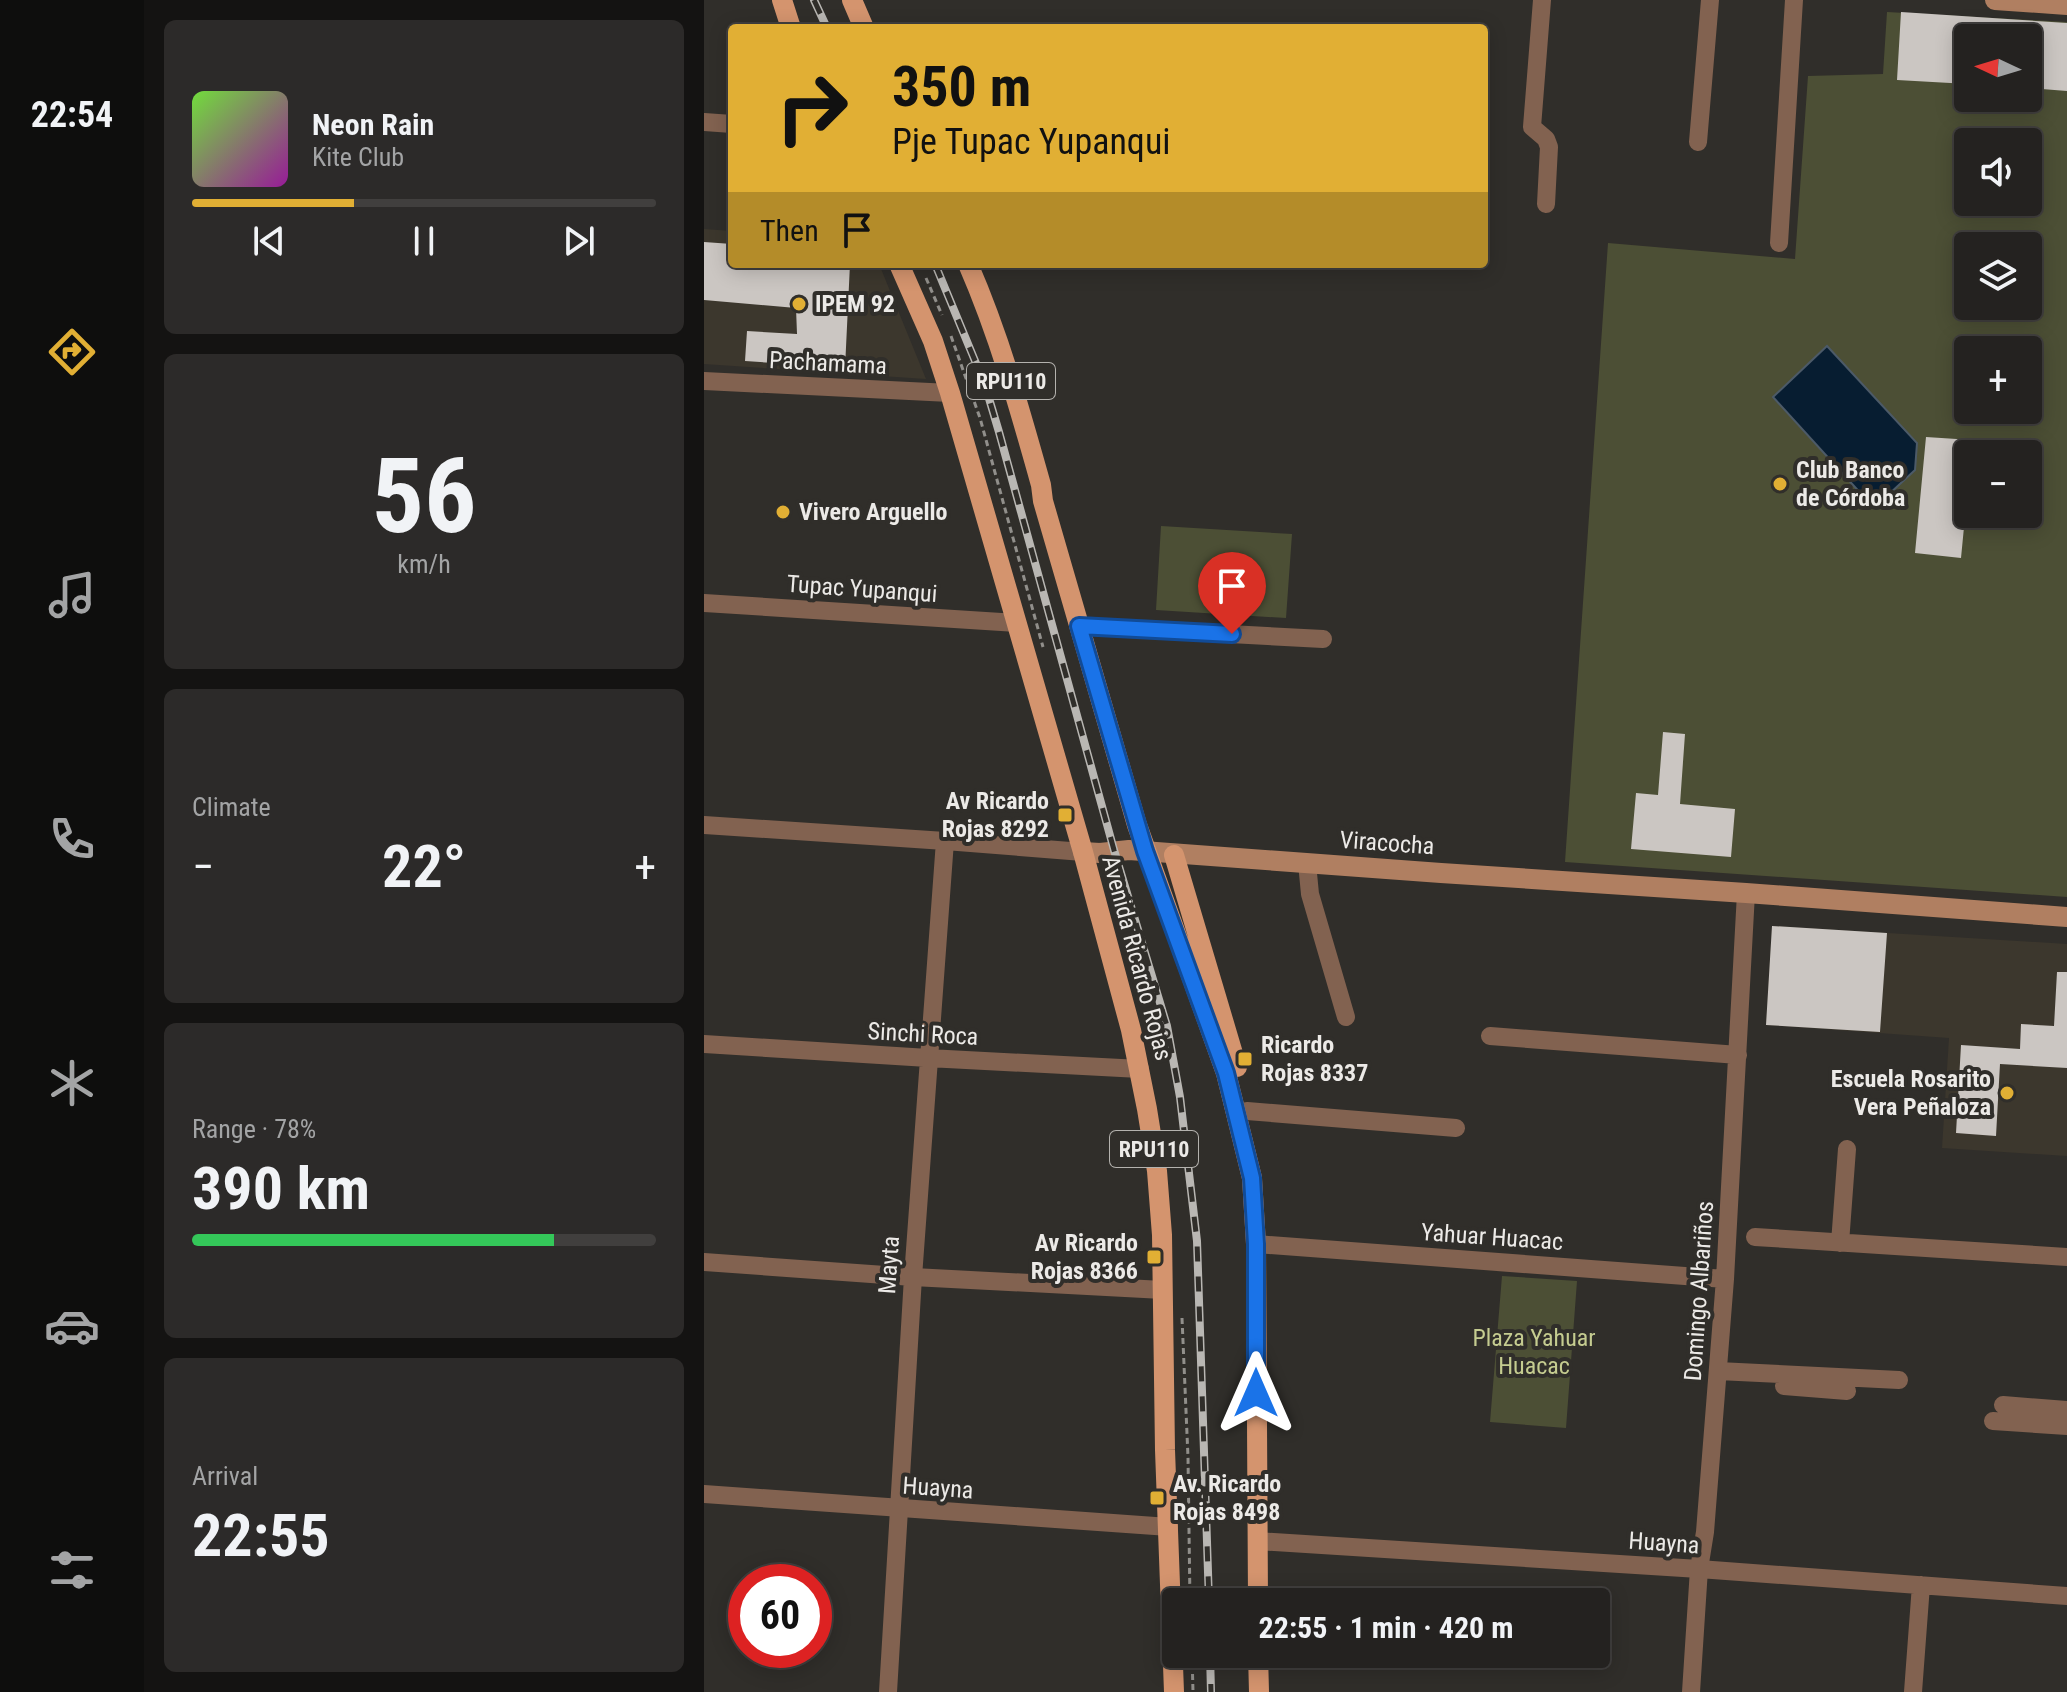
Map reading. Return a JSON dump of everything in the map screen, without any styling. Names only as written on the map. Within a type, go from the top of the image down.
[{"type":"main road","points":[[782,0],[790,24]]},
{"type":"main road","points":[[852,0],[862,24]]},
{"type":"main road","points":[[1995,0],[2067,5]]},
{"type":"main road","name":"Avenida Ricardo Rojas","points":[[901,268],[933,341],[950,393],[1083,852],[1140,1069],[1157,1171],[1162,1235],[1174,1692]]},
{"type":"main road","name":"Avenida Ricardo Rojas","points":[[970,268],[1011,380],[1145,851],[1226,1073],[1252,1178],[1256,1244],[1258,1588]]},
{"type":"main road","name":"Viracocha","points":[[1083,852],[1145,851],[2067,917]]},
{"type":"main road","points":[[1174,855],[1203,947],[1246,1105],[1252,1178]]},
{"type":"main road","points":[[1258,1668],[1259,1692]]},
{"type":"street","points":[[1542,0],[1532,127],[1546,139],[1549,147],[1546,204]]},
{"type":"street","points":[[1698,142],[1710,0]]},
{"type":"street","points":[[1779,243],[1794,0]]},
{"type":"street","points":[[704,122],[728,124]]},
{"type":"street","name":"Pachamama","points":[[704,381],[950,393]]},
{"type":"street","name":"Tupac Yupanqui","points":[[704,603],[1017,623]]},
{"type":"street","points":[[1079,626],[1323,639]]},
{"type":"street","name":"Viracocha","points":[[704,825],[1083,852]]},
{"type":"street","name":"Mayta","points":[[888,1692],[913,1277],[945,841]]},
{"type":"street","points":[[1307,863],[1310,894],[1346,1017]]},
{"type":"street","name":"Domingo Albariños","points":[[1691,1692],[1725,1279],[1746,893]]},
{"type":"street","points":[[1490,1036],[1738,1055]]},
{"type":"street","name":"Sinchi Roca","points":[[704,1044],[1140,1069]]},
{"type":"street","points":[[1246,1105],[1427,1114]]},
{"type":"street","points":[[1246,1105],[1456,1128]]},
{"type":"street","points":[[1840,1243],[1847,1149]]},
{"type":"street","points":[[1755,1237],[2067,1257]]},
{"type":"street","name":"Yahuar Huacac","points":[[1256,1244],[1725,1279]]},
{"type":"street","points":[[704,1262],[1163,1290]]},
{"type":"street","points":[[1718,1376],[1899,1380]]},
{"type":"street","points":[[1718,1376],[1847,1391]]},
{"type":"street","points":[[2067,1410],[1998,1413],[2067,1426]]},
{"type":"street","name":"Huayna","points":[[704,1494],[1169,1527]]},
{"type":"street","name":"Huayna","points":[[1257,1541],[2067,1596]]},
{"type":"street","points":[[1913,1692],[1921,1585]]},
{"type":"path","points":[[1186,1419],[1190,1588]]},
{"type":"path","points":[[1192,1668],[1193,1692]]},
{"type":"shaded area","points":[[704,229],[728,231],[728,268],[881,268],[926,379],[704,364]]},
{"type":"shaded area","name":"Escuela Rosarito Vera Peñaloza","points":[[1772,926],[2067,944],[2067,1156],[1942,1148],[1949,1038],[1766,1025]]},
{"type":"green space","name":"Club Banco de Córdoba","points":[[1887,12],[2067,22],[2067,897],[1565,862],[1608,243],[1795,259],[1808,76],[1883,74]]},
{"type":"green space","points":[[1161,526],[1292,534],[1286,618],[1156,610]]},
{"type":"green space","name":"Plaza Yahuar Huacac","points":[[1502,1276],[1577,1281],[1566,1428],[1490,1422]]},
{"type":"water","points":[[1827,346],[1917,443],[1915,470],[1874,508],[1773,397]]},
{"type":"building","points":[[1901,12],[2067,23],[2067,91],[2042,89],[2042,24],[1954,24],[1954,83],[1897,80]]},
{"type":"building","name":"IPEM 92","points":[[704,242],[728,244],[728,268],[850,268],[845,368],[745,361],[747,331],[797,334],[796,308],[704,300]]},
{"type":"building","points":[[1926,437],[1972,440],[1954,440],[1954,528],[1964,528],[1961,558],[1915,553]]},
{"type":"building","points":[[1663,732],[1685,734],[1680,804],[1735,809],[1731,857],[1631,849],[1636,793],[1658,795]]},
{"type":"building","points":[[1772,926],[1887,933],[1880,1032],[1766,1025]]},
{"type":"building","points":[[2057,972],[2067,972],[2067,1068],[2000,1064],[1996,1136],[1956,1133],[1961,1045],[2020,1049],[2021,1024],[2054,1026]]},
{"type":"railway","points":[[814,0],[825,24]]},
{"type":"railway","points":[[937,268],[985,385],[1114,850],[1167,1026],[1180,1097],[1197,1241],[1209,1588]]},
{"type":"railway","points":[[1210,1668],[1211,1692]]},
{"type":"place","name":"IPEM 92","points":[[799,304]]},
{"type":"place","name":"Club Banco de Córdoba","points":[[1780,484]]},
{"type":"place","name":"Vivero Arguello","points":[[783,512]]},
{"type":"place","name":"Av Ricardo Rojas 8292","points":[[1065,815]]},
{"type":"place","name":"Ricardo Rojas 8337","points":[[1245,1059]]},
{"type":"place","name":"Escuela Rosarito Vera Peñaloza","points":[[2007,1093]]},
{"type":"place","name":"Av Ricardo Rojas 8366","points":[[1154,1257]]},
{"type":"place","name":"Av. Ricardo Rojas 8498","points":[[1157,1498]]},
{"type":"route","points":[[1232,634],[1079,626],[1145,851],[1233,1094],[1252,1178],[1256,1244],[1256,1393]]}]
